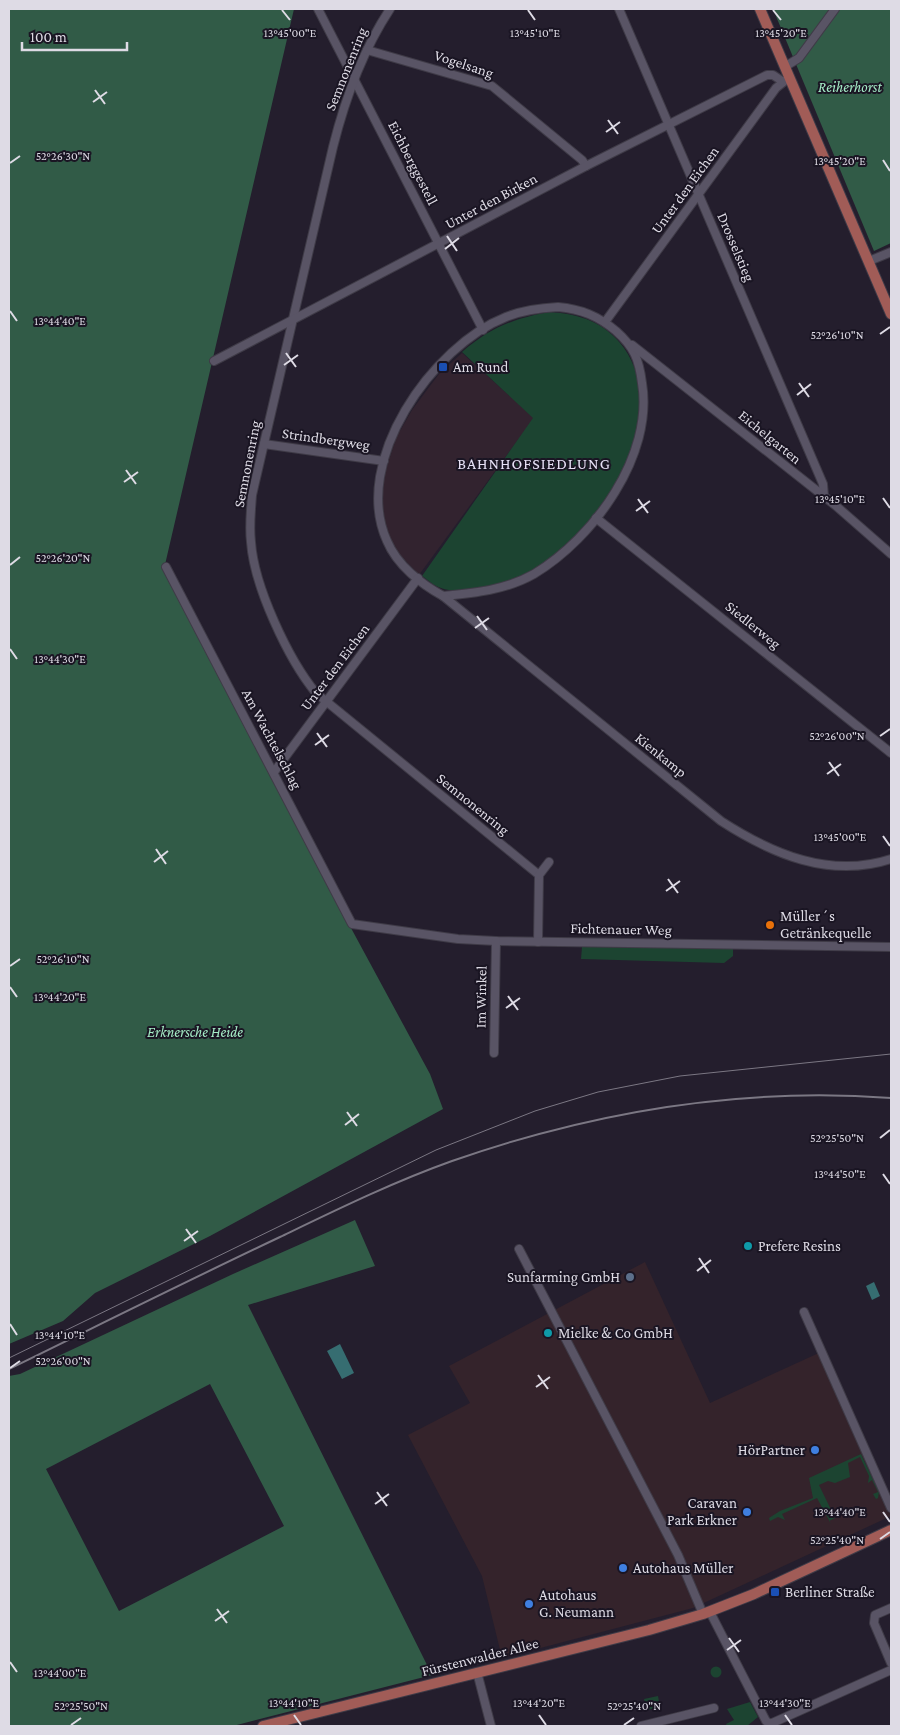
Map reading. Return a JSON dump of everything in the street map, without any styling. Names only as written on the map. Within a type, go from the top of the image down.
[{"type":"main road","points":[[760,9],[786,66],[786,79],[869,261],[891,314]]},
{"type":"main road","points":[[706,1613],[762,1591],[891,1530]]},
{"type":"main road","name":"Fürstenwalder Allee","points":[[263,1726],[649,1630],[706,1613]]},
{"type":"street","name":"Eichberggestell","points":[[318,9],[483,330]]},
{"type":"street","name":"Semnonenring","points":[[390,9],[367,50],[354,80],[334,143],[252,495],[250,518],[253,561],[258,579],[293,662],[303,677],[326,703],[539,875]]},
{"type":"street","name":"Drosselstieg","points":[[620,9],[823,484],[824,496]]},
{"type":"street","points":[[786,66],[799,58],[835,9]]},
{"type":"street","name":"Vogelsang","points":[[367,50],[492,86],[582,160],[586,166]]},
{"type":"street","name":"Unter den Birken","points":[[214,361],[586,166],[766,75],[786,79]]},
{"type":"street","name":"Unter den Eichen","points":[[605,322],[786,79]]},
{"type":"street","points":[[869,261],[891,252]]},
{"type":"street","points":[[539,308],[575,309],[594,315],[630,343],[635,352],[644,394],[641,426],[626,470],[596,518],[577,540],[550,563],[518,582],[492,590],[443,596],[418,578],[393,553],[382,526],[379,495],[384,462],[397,425],[419,391],[440,364],[483,330],[504,317],[539,308]]},
{"type":"street","name":"Eichelgarten","points":[[630,343],[824,496],[891,554]]},
{"type":"street","name":"Strindbergweg","points":[[264,444],[384,462]]},
{"type":"street","name":"Siedlerweg","points":[[596,518],[891,753]]},
{"type":"street","name":"Am Wachtelschlag","points":[[166,567],[352,924]]},
{"type":"street","name":"Unter den Eichen","points":[[274,772],[418,578]]},
{"type":"street","name":"Kienkamp","points":[[443,596],[721,821],[749,839],[779,852],[827,866],[866,866],[891,859]]},
{"type":"street","points":[[538,942],[539,875],[549,862]]},
{"type":"street","name":"Fichtenauer Weg","points":[[352,924],[458,939],[496,942],[891,947]]},
{"type":"street","name":"Im Winkel","points":[[494,1053],[496,942]]},
{"type":"street","points":[[519,1249],[678,1555],[706,1613],[766,1721],[770,1724],[891,1670]]},
{"type":"street","points":[[804,1312],[891,1508]]},
{"type":"street","points":[[891,1608],[876,1615],[874,1623],[891,1663]]},
{"type":"street","points":[[477,1672],[491,1726]]},
{"type":"street","points":[[641,1726],[714,1708]]},
{"type":"shaded area","points":[[549,312],[581,317],[591,321],[609,332],[624,348],[637,376],[640,407],[635,438],[623,470],[605,499],[584,526],[561,549],[532,571],[518,578],[489,587],[456,591],[438,587],[422,576],[533,418],[462,352],[482,337],[502,326],[513,321]]},
{"type":"shaded area","points":[[462,353],[534,418],[419,575],[396,551],[385,525],[382,498],[385,472],[396,438],[412,410],[439,374]]},
{"type":"shaded area","points":[[582,947],[733,948],[733,956],[724,963],[581,959]]},
{"type":"shaded area","points":[[645,1262],[710,1403],[821,1352],[891,1508],[891,1516],[693,1608],[502,1658],[482,1576],[408,1435],[470,1403],[449,1366]]},
{"type":"shaded area","points":[[874,1282],[880,1296],[872,1300],[866,1286]]},
{"type":"shaded area","points":[[340,1344],[354,1373],[342,1379],[327,1351]]},
{"type":"shaded area","points":[[861,1454],[879,1492],[878,1498],[876,1499],[873,1494],[878,1492],[872,1480],[868,1483],[869,1476],[860,1457],[848,1463],[850,1477],[835,1483],[828,1481],[819,1485],[835,1518],[829,1521],[817,1498],[782,1514],[785,1520],[778,1517],[770,1521],[769,1518],[780,1511],[813,1498],[809,1478]]},
{"type":"shaded area","points":[[716,1666],[722,1672],[716,1678],[710,1672]]},
{"type":"shaded area","points":[[658,1696],[660,1707],[647,1710],[644,1699]]},
{"type":"shaded area","points":[[750,1702],[758,1717],[747,1726],[727,1726],[726,1724],[734,1720],[727,1709]]},
{"type":"green space","name":"Erknersche Heide","points":[[9,9],[294,9],[164,569],[351,928],[430,1074],[443,1109],[210,1236],[95,1293],[63,1321],[9,1344]]},
{"type":"green space","name":"Reiherhorst","points":[[773,9],[891,9],[891,243],[874,251]]},
{"type":"green space","points":[[355,1220],[375,1266],[248,1305],[432,1675],[233,1726],[9,1726],[9,1376],[20,1374],[233,1274]],"holes":[[[210,1384],[284,1526],[119,1611],[46,1469]]]},
{"type":"tram line","points":[[9,1358],[436,1150],[535,1111],[598,1092],[680,1076],[891,1054]]},
{"type":"railway","points":[[9,1369],[365,1197],[430,1169],[505,1144],[613,1117],[668,1107],[724,1100],[779,1096],[891,1098]]},
{"type":"place","name":"Am Rund","points":[[443,367]]},
{"type":"place","name":"Müller´s Getränkequelle","points":[[770,925]]},
{"type":"place","name":"Prefere Resins","points":[[748,1246]]},
{"type":"place","name":"Sunfarming GmbH","points":[[630,1277]]},
{"type":"place","name":"Mielke & Co GmbH","points":[[548,1333]]},
{"type":"place","name":"HörPartner","points":[[815,1450]]},
{"type":"place","name":"Caravan Park Erkner","points":[[747,1512]]},
{"type":"place","name":"Autohaus Müller","points":[[623,1568]]},
{"type":"place","name":"Berliner Straße","points":[[775,1592]]},
{"type":"place","name":"Autohaus G. Neumann","points":[[529,1604]]},
{"type":"district","name":"BAHNHOFSIEDLUNG","points":[[534,463]]}]
